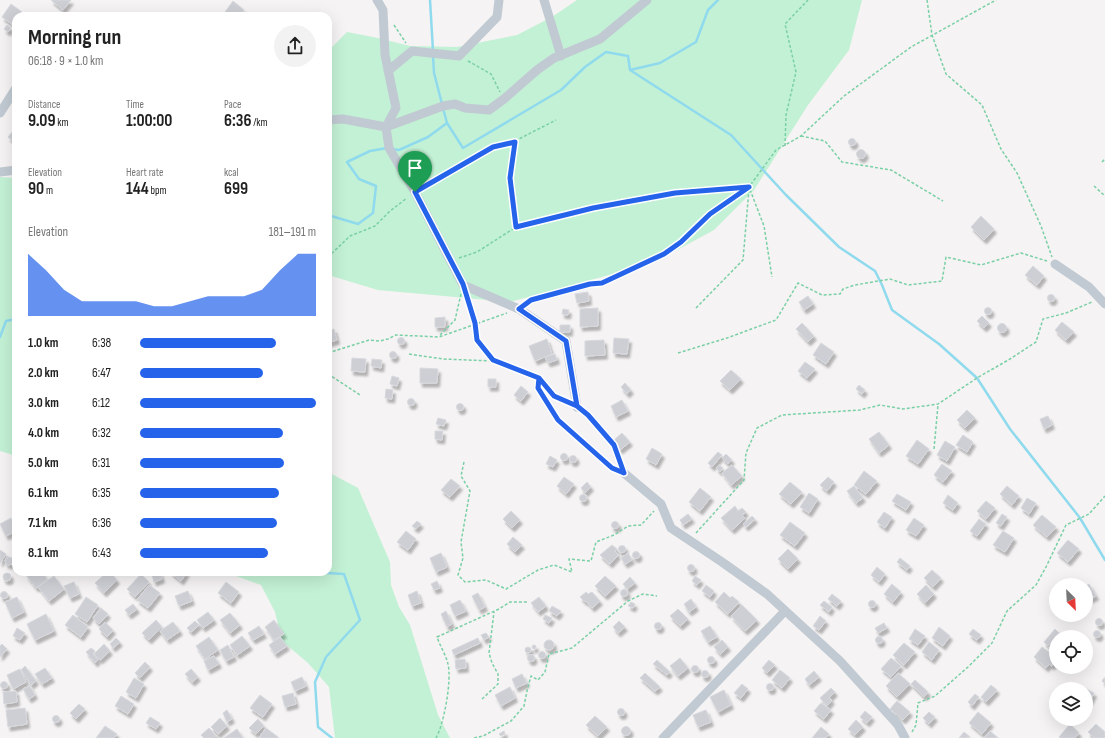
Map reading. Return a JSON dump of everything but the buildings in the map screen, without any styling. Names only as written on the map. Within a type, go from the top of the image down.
[{"type":"street","points":[[377,0],[383,10],[385,55],[396,108],[386,127],[389,148],[415,192],[463,284],[519,309],[566,341],[577,406]]},
{"type":"street","points":[[388,71],[412,51],[460,56],[497,17],[499,0]]},
{"type":"street","points":[[544,0],[561,56]]},
{"type":"street","points":[[332,120],[343,119],[386,127],[443,106],[455,104],[465,108],[489,110],[537,70],[554,58],[600,39],[647,0]]},
{"type":"street","points":[[0,113],[12,94]]},
{"type":"street","points":[[0,172],[12,170]]},
{"type":"street","points":[[1054,264],[1089,287],[1103,302]]},
{"type":"street","points":[[624,473],[662,504],[671,528],[767,594],[840,661],[898,725],[905,738]]},
{"type":"street","points":[[663,738],[785,611]]},
{"type":"path","points":[[785,146],[786,114],[796,72],[785,24],[808,0]]},
{"type":"path","points":[[927,0],[932,35],[946,74],[982,105],[1000,149],[1017,173],[1041,226],[1054,264]]},
{"type":"path","points":[[332,352],[369,340],[380,341],[396,335],[439,337],[475,323],[519,309],[531,300],[590,284],[602,283],[664,254],[681,242],[710,214],[749,187],[776,150],[801,136],[844,96],[911,47],[996,0]]},
{"type":"path","points":[[383,10],[412,51]]},
{"type":"path","points":[[460,56],[491,74],[504,99]]},
{"type":"path","points":[[332,253],[350,236],[375,226],[390,211],[415,192],[493,147],[515,142],[556,120]]},
{"type":"path","points":[[801,136],[825,141],[842,162],[891,170],[943,201]]},
{"type":"path","points":[[515,142],[510,178],[516,227]]},
{"type":"path","points":[[1102,162],[1105,159]]},
{"type":"path","points":[[1094,186],[1105,196]]},
{"type":"path","points":[[451,261],[477,252],[516,227],[593,208],[675,193],[749,187]]},
{"type":"path","points":[[749,187],[764,226],[772,277]]},
{"type":"path","points":[[696,308],[743,260],[749,187]]},
{"type":"path","points":[[678,353],[727,338],[776,320],[798,283],[822,295],[840,294],[843,289],[855,285],[890,280],[908,285],[942,281],[946,257],[981,266],[1021,253],[1054,264]]},
{"type":"path","points":[[463,284],[475,323],[477,340],[493,360]]},
{"type":"path","points":[[439,337],[455,320],[463,284]]},
{"type":"path","points":[[690,540],[744,480],[746,453],[756,428],[782,415],[860,410],[880,405],[903,409],[938,404],[977,378],[1010,360],[1036,342],[1044,319],[1103,302]]},
{"type":"path","points":[[408,354],[443,359],[493,360],[539,378],[554,396],[577,406],[588,415],[614,445],[624,473]]},
{"type":"path","points":[[332,377],[360,395]]},
{"type":"path","points":[[539,378],[538,388],[558,420],[612,468],[624,473]]},
{"type":"path","points":[[934,449],[938,404]]},
{"type":"path","points":[[464,462],[462,476],[470,492],[461,542],[463,558],[458,575],[465,582],[486,580],[506,589],[538,570],[554,565],[572,572],[569,559],[591,561],[596,542],[614,535],[628,526],[641,525],[662,504]]},
{"type":"path","points":[[909,738],[916,725],[918,703],[935,696],[968,667],[992,643],[1007,611],[1036,585],[1066,525],[1089,514],[1104,497]]},
{"type":"path","points":[[474,738],[483,736],[510,721],[524,706],[532,676],[538,680],[545,672],[549,654],[572,648],[628,601],[643,594],[657,596]]},
{"type":"path","points":[[436,738],[440,732],[448,692],[448,664],[437,637],[468,624],[510,602],[527,602]]},
{"type":"path","points":[[482,699],[498,684],[498,674],[489,653],[494,611]]},
{"type":"green space","points":[[577,0],[862,0],[849,50],[808,105],[754,190],[714,230],[653,263],[510,302],[378,290],[332,276],[332,47],[347,32],[410,46],[457,47],[517,35],[552,17]]},
{"type":"green space","points":[[0,177],[12,178],[12,455],[0,451]]},
{"type":"green space","points":[[332,474],[358,488],[390,562],[391,585],[399,607],[410,625],[438,715],[450,738],[335,738],[329,687],[308,663],[282,641],[275,612],[261,585],[236,576],[332,576]]},
{"type":"waterway","points":[[430,0],[433,51]]},
{"type":"waterway","points":[[392,149],[399,150],[428,137],[447,123],[463,148],[561,90],[585,67],[606,52],[628,56],[630,70],[660,63],[696,42],[708,10],[718,0]]},
{"type":"waterway","points":[[433,56],[434,73],[442,104]]},
{"type":"waterway","points":[[630,70],[731,135],[786,195],[839,247],[875,271],[892,310],[939,344],[977,378],[1010,429],[1080,518],[1105,560]]},
{"type":"waterway","points":[[443,108],[447,123]]},
{"type":"waterway","points":[[332,216],[358,224],[373,213],[376,186],[359,179],[347,162],[370,151],[387,148]]},
{"type":"waterway","points":[[0,337],[6,321],[12,320]]},
{"type":"waterway","points":[[332,573],[344,574],[360,620],[326,657],[315,682],[318,727],[332,738]]},
{"type":"route","points":[[415,192],[463,284],[475,323],[477,340],[493,360],[539,378],[554,396],[577,406],[588,415],[614,445],[624,473],[612,468],[558,420],[538,388],[539,378],[554,396],[577,406],[566,341],[519,309],[531,300],[590,284],[602,283],[664,254],[681,242],[710,214],[749,187],[675,193],[593,208],[516,227],[510,178],[515,142],[493,147],[415,192]]}]
